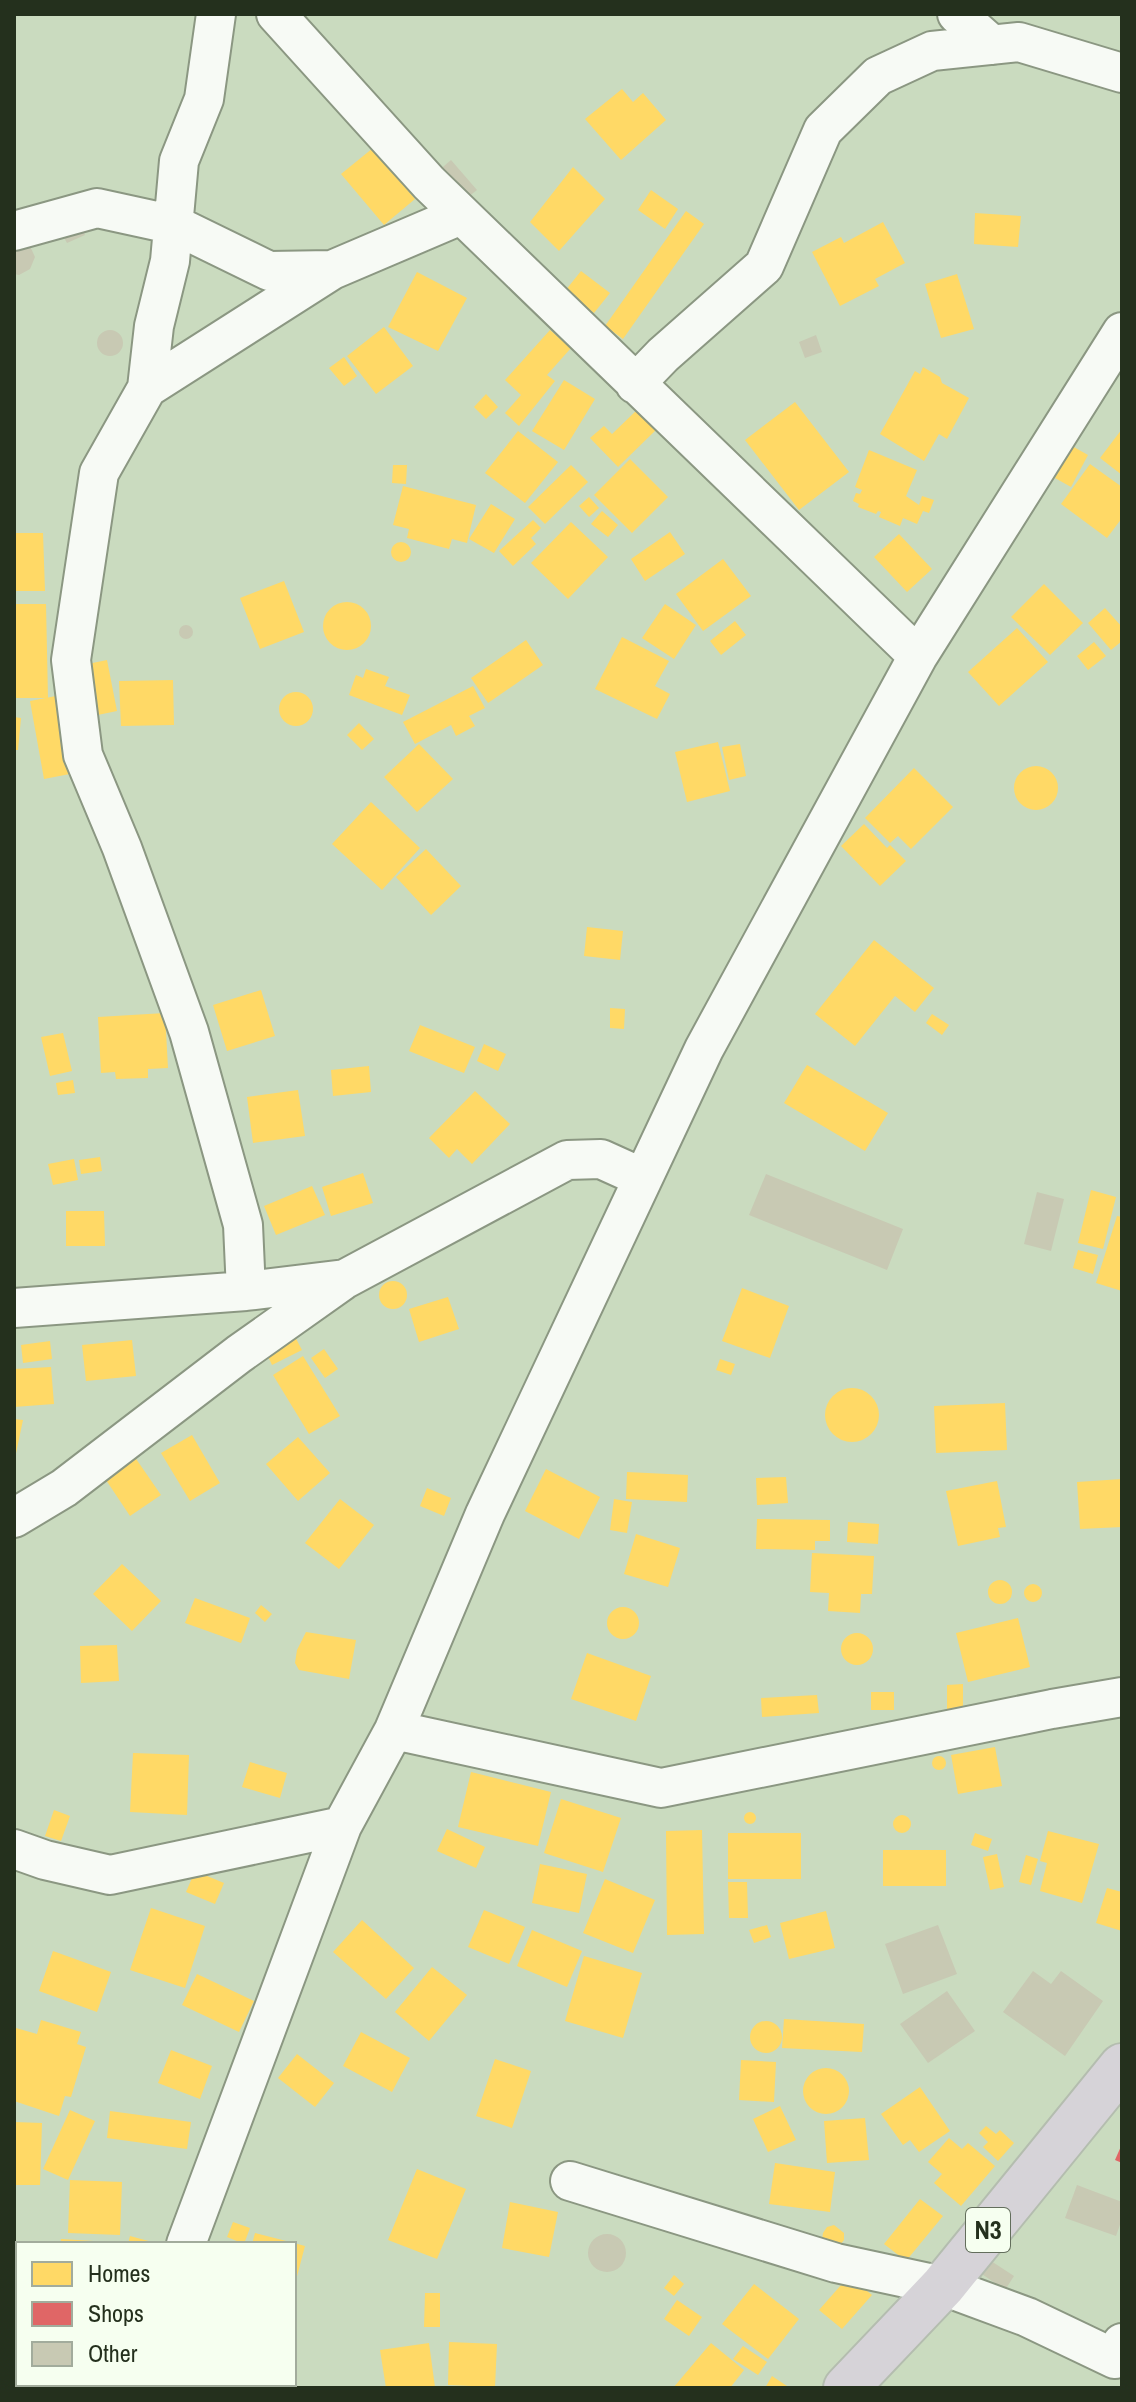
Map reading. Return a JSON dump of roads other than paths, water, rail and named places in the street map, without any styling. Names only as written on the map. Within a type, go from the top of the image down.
[{"type":"highway","name":"N3","points":[[846,2388],[943,2286],[1122,2066]]},
{"type":"street","points":[[216,14],[204,99],[179,161],[170,261],[154,326],[147,388],[100,467],[71,660],[83,755],[122,848],[189,1032],[239,1210],[243,1225],[246,1291]]},
{"type":"street","points":[[276,14],[429,183],[918,656]]},
{"type":"street","points":[[957,14],[992,45]]},
{"type":"street","points":[[635,384],[683,336],[764,266],[823,130],[878,76],[932,51],[1019,42],[1122,73]]},
{"type":"street","points":[[14,231],[97,208],[175,225],[269,271],[332,270]]},
{"type":"street","points":[[147,388],[332,270],[461,215]]},
{"type":"street","points":[[187,2242],[342,1826],[394,1730],[485,1514],[704,1049],[918,656],[1122,332]]},
{"type":"street","points":[[14,1518],[64,1488],[239,1354],[345,1279],[567,1160],[601,1159],[643,1178]]},
{"type":"street","points":[[14,1308],[246,1291],[345,1279]]},
{"type":"street","points":[[394,1730],[661,1788],[1122,1697]]},
{"type":"street","points":[[14,1849],[45,1860],[110,1875],[342,1826]]},
{"type":"street","points":[[570,2181],[836,2263],[943,2286],[1027,2317],[1113,2363]]}]
